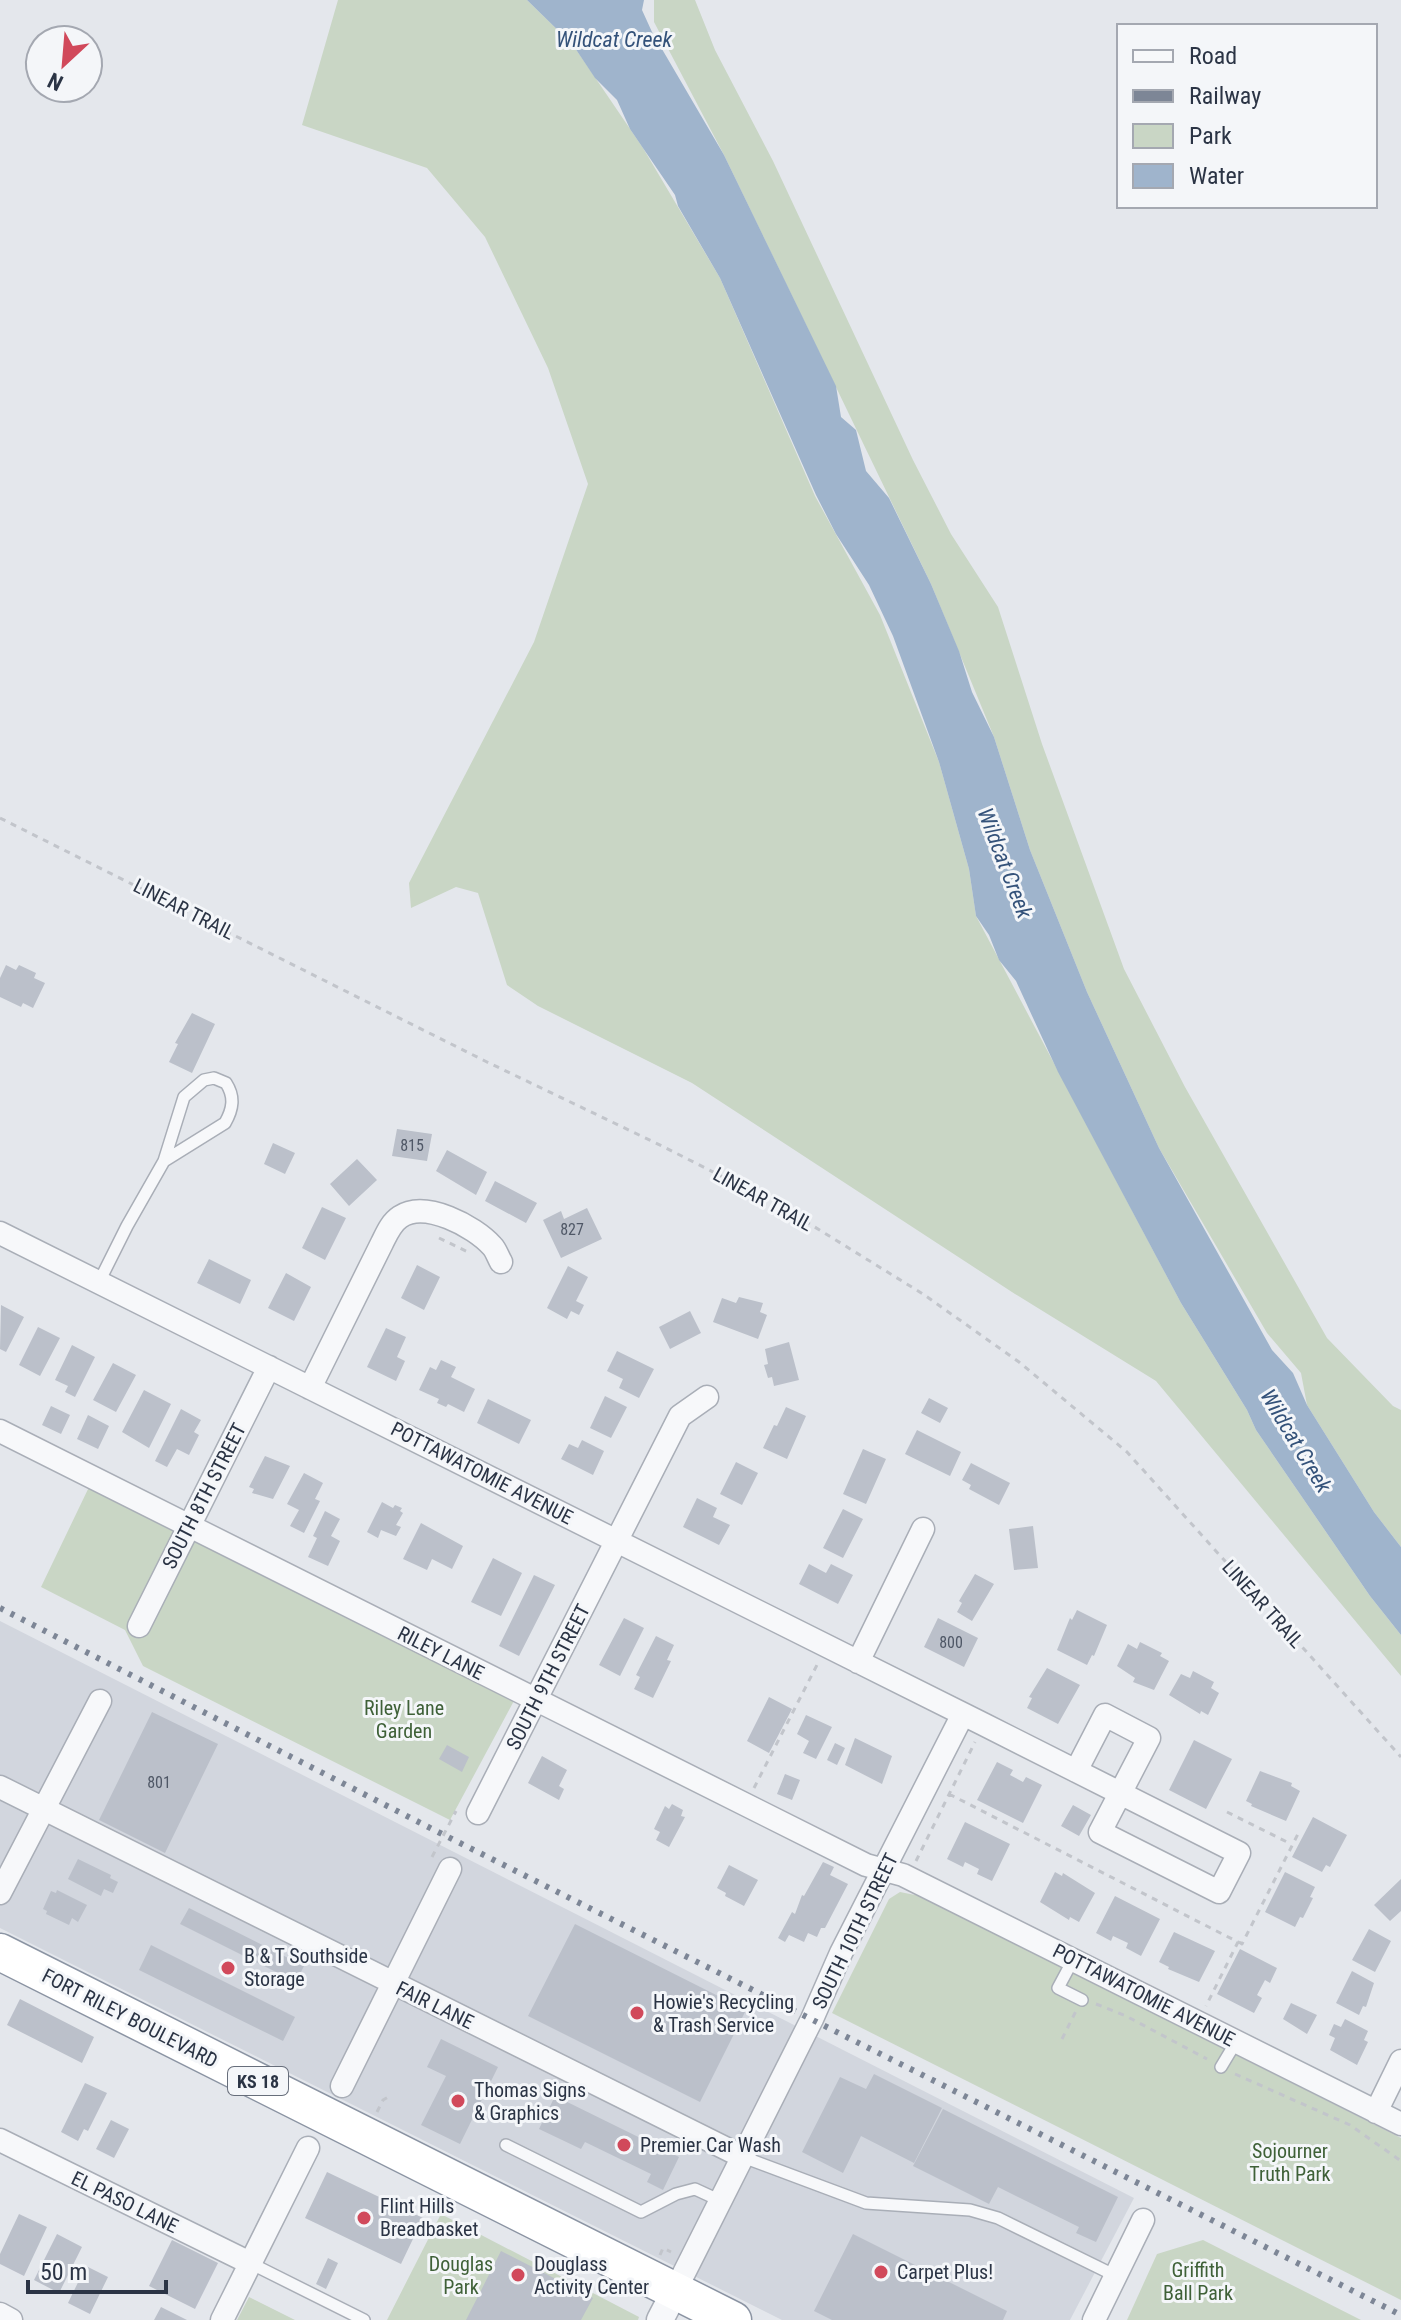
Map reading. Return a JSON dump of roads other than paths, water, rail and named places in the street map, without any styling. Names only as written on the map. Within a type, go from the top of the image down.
[{"type":"highway","name":"FORT RILEY BOULEVARD","points":[[0,1952],[668,2306],[733,2320]]},
{"type":"street","points":[[310,1388],[392,1224],[402,1215],[434,1212],[454,1220],[493,1246],[501,1262]]},
{"type":"street","name":"POTTAWATOMIE AVENUE","points":[[0,1233],[1120,1793]]},
{"type":"street","name":"SOUTH 8TH STREET","points":[[139,1626],[269,1367]]},
{"type":"street","name":"SOUTH 9TH STREET","points":[[468,1811],[536,1701],[680,1416],[707,1397]]},
{"type":"street","name":"RILEY LANE","points":[[0,1431],[866,1865],[885,1870]]},
{"type":"street","points":[[858,1662],[923,1529]]},
{"type":"street","points":[[0,1893],[100,1701]]},
{"type":"street","points":[[1076,1771],[1105,1715],[1149,1738],[1120,1793],[1100,1832],[1219,1892],[1239,1853],[1120,1793]]},
{"type":"street","name":"SOUTH 10TH STREET","points":[[668,2306],[812,2019],[841,1953],[885,1870],[973,1719]]},
{"type":"street","name":"FAIR LANE","points":[[0,1787],[743,2157]]},
{"type":"street","points":[[342,2086],[393,1984],[440,1865]]},
{"type":"street","name":"POTTAWATOMIE AVENUE","points":[[885,1870],[908,1877],[1401,2124]]},
{"type":"street","points":[[1376,2112],[1401,2061]]},
{"type":"street","name":"EL PASO LANE","points":[[0,2140],[250,2263]]},
{"type":"street","points":[[222,2320],[308,2148]]},
{"type":"street","points":[[1094,2320],[1143,2220]]},
{"type":"street","points":[[0,2314],[11,2320]]},
{"type":"lane","points":[[99,1282],[164,1161],[184,1097],[192,1087],[204,1080],[214,1078],[226,1083],[233,1100],[225,1123],[164,1161]]},
{"type":"lane","points":[[1073,1960],[1058,1988],[1082,2000]]},
{"type":"lane","points":[[1221,2067],[1236,2042]]},
{"type":"lane","points":[[506,2145],[641,2212],[676,2194],[695,2189],[721,2201]]},
{"type":"lane","points":[[743,2157],[866,2203],[970,2210],[998,2218],[1116,2276]]},
{"type":"lane","points":[[250,2263],[364,2320]]},
{"type":"water","name":"Wildcat Creek","points":[[527,0],[644,0],[642,10],[652,32],[724,155],[836,386],[841,417],[856,430],[866,471],[889,498],[931,584],[972,692],[994,737],[1030,850],[1087,992],[1159,1148],[1272,1350],[1293,1373],[1307,1405],[1374,1512],[1401,1547],[1401,1635],[1370,1596],[1256,1430],[1247,1410],[1181,1303],[1058,1072],[1016,981],[999,960],[989,935],[976,916],[969,869],[939,762],[893,636],[869,585],[836,534],[816,495],[720,278],[678,206],[675,195],[630,129],[617,100],[595,78],[573,45]]},
{"type":"railway","points":[[0,1608],[444,1835],[1401,2315]]},
{"type":"place","name":"B & T Southside Storage","points":[[228,1968]]},
{"type":"place","name":"Howie's Recycling & Trash Service","points":[[637,2013]]},
{"type":"place","name":"Thomas Signs & Graphics","points":[[458,2101]]},
{"type":"place","name":"Premier Car Wash","points":[[624,2145]]},
{"type":"place","name":"Flint Hills Breadbasket","points":[[364,2218]]},
{"type":"place","name":"Carpet Plus!","points":[[881,2272]]},
{"type":"place","name":"Douglass Activity Center","points":[[518,2275]]},
{"type":"park label","name":"Riley Lane Garden","points":[[404,1720]]},
{"type":"park label","name":"Sojourner Truth Park","points":[[1290,2162]]},
{"type":"park label","name":"Douglas Park","points":[[461,2276]]},
{"type":"park label","name":"Griffith Ball Park","points":[[1198,2282]]}]
